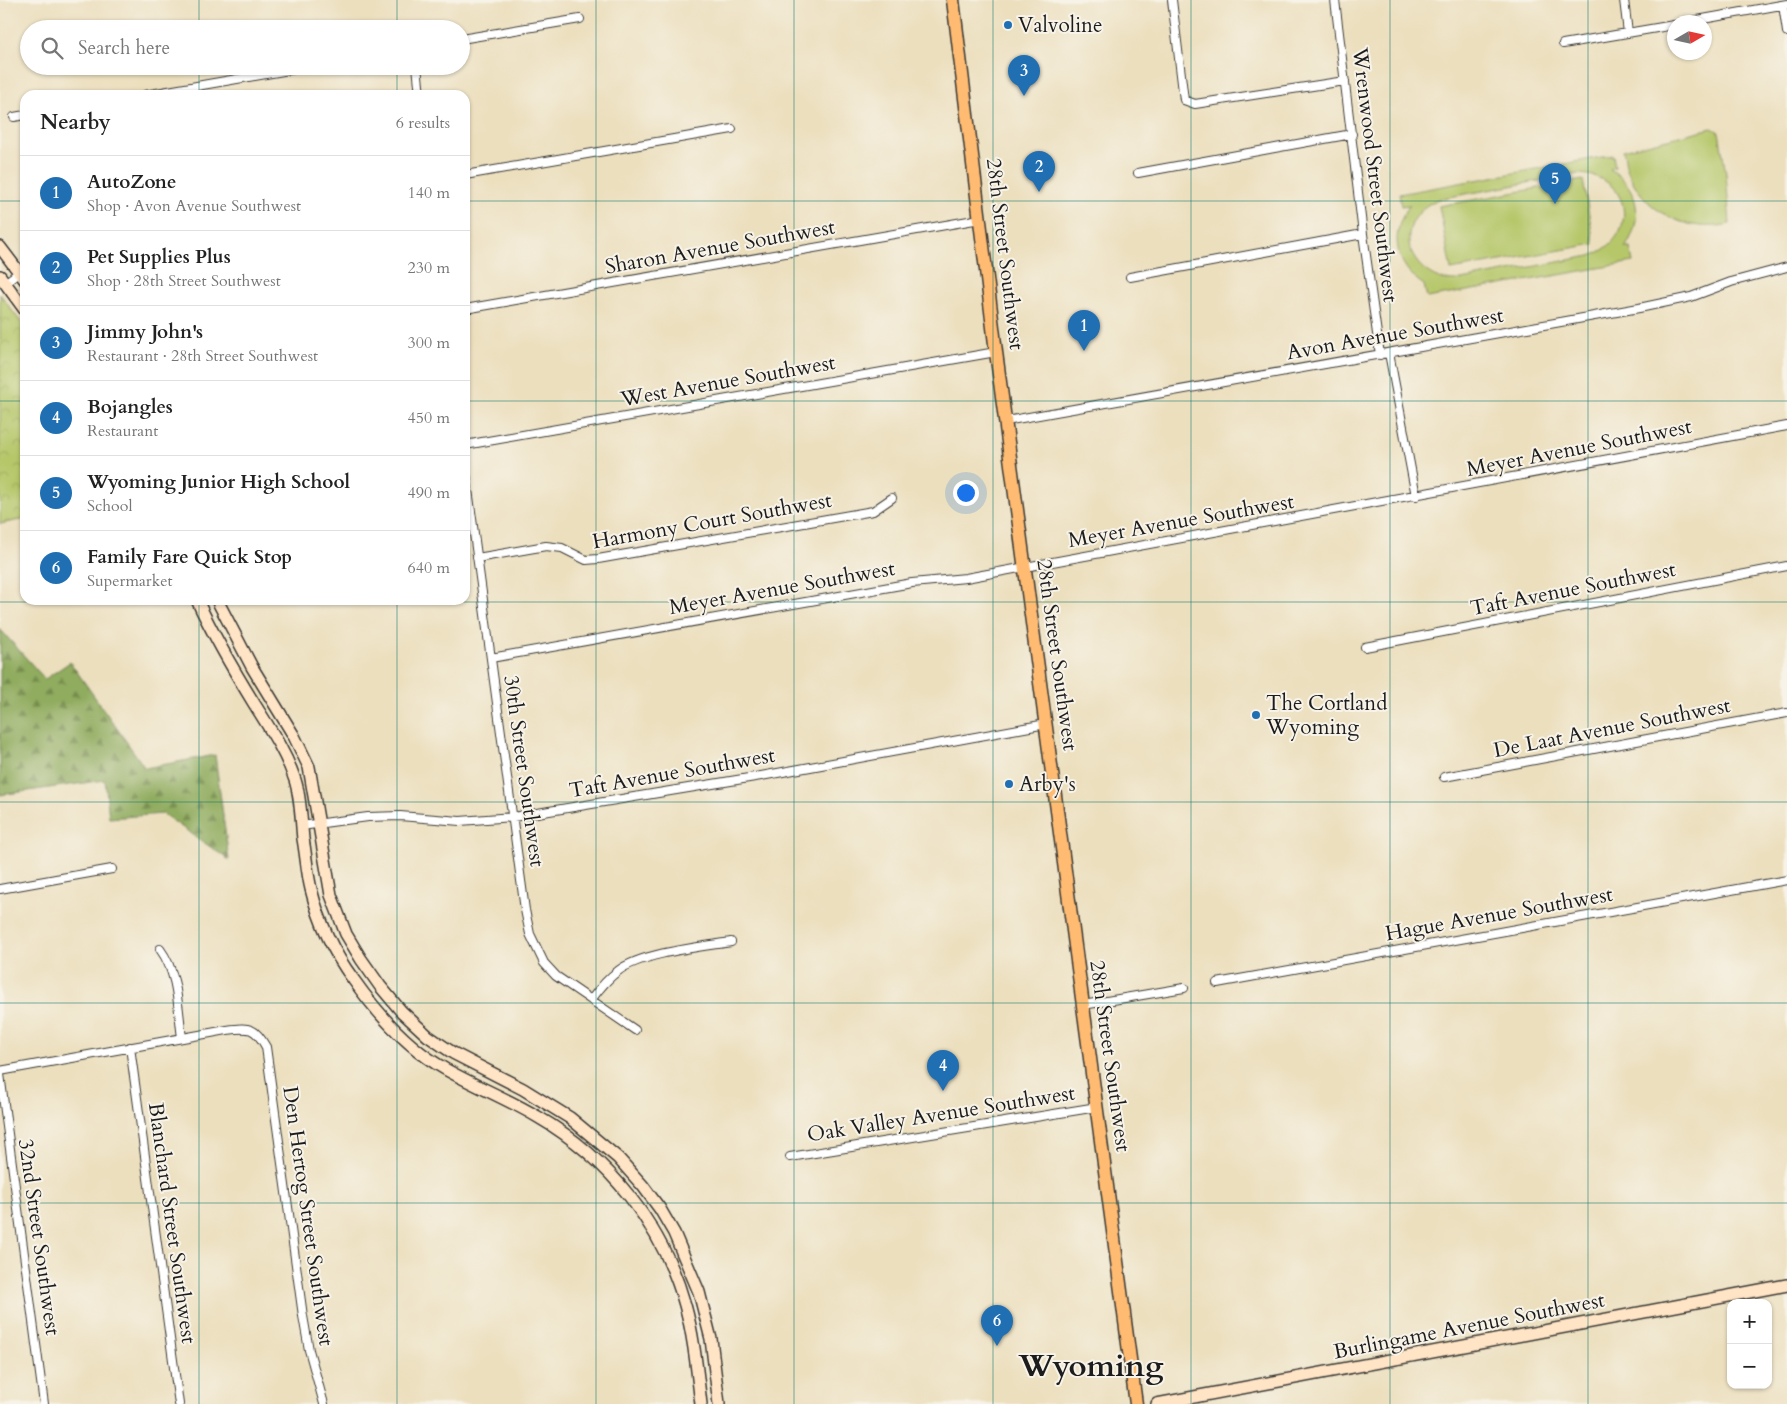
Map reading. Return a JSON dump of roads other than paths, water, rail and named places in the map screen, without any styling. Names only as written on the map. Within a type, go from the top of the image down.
[{"type":"main road","name":"28th Street Southwest","points":[[953,0],[996,352],[1136,1404]]},
{"type":"street","points":[[1172,0],[1184,100],[1195,104],[1345,81]]},
{"type":"street","name":"Wrenwood Street Southwest","points":[[1335,0],[1363,234],[1380,355]]},
{"type":"street","points":[[1624,0],[1628,33]]},
{"type":"street","points":[[1712,16],[1761,4],[1785,5],[1787,32]]},
{"type":"street","points":[[470,37],[580,19]]},
{"type":"street","points":[[1564,44],[1667,26]]},
{"type":"street","points":[[174,90],[260,75]]},
{"type":"street","points":[[418,75],[419,90]]},
{"type":"street","points":[[14,117],[20,116]]},
{"type":"street","points":[[470,174],[732,128]]},
{"type":"street","points":[[1138,173],[1352,134]]},
{"type":"street","name":"Sharon Avenue Southwest","points":[[470,308],[980,219]]},
{"type":"street","points":[[1130,277],[1363,234]]},
{"type":"street","points":[[0,247],[20,270]]},
{"type":"street","name":"Avon Avenue Southwest","points":[[1006,421],[1380,355],[1691,297],[1731,282],[1787,267]]},
{"type":"street","points":[[20,275],[3,280],[20,303]]},
{"type":"street","name":"West Avenue Southwest","points":[[470,444],[996,352]]},
{"type":"street","points":[[1389,353],[1416,496]]},
{"type":"street","name":"Meyer Avenue Southwest","points":[[491,658],[912,583],[966,578],[1787,426]]},
{"type":"street","name":"Harmony Court Southwest","points":[[477,558],[546,546],[562,548],[586,560],[598,559],[874,511],[892,498]]},
{"type":"street","name":"30th Street Southwest","points":[[470,505],[525,910],[530,934],[544,963],[556,976],[635,1030]]},
{"type":"street","name":"Taft Avenue Southwest","points":[[1365,647],[1787,566]]},
{"type":"street","points":[[200,605],[218,642],[285,756],[296,782],[310,887],[320,920],[335,951],[352,978],[378,1010],[408,1042],[444,1068],[536,1116],[579,1145],[612,1176],[635,1203],[656,1235],[672,1269],[685,1305],[701,1404]]},
{"type":"street","points":[[220,605],[252,667],[294,736],[309,767],[328,879],[346,934],[361,959],[390,998],[428,1036],[453,1053],[523,1089],[570,1118],[618,1158],[643,1186],[660,1209],[674,1233],[699,1292],[710,1339],[719,1404]]},
{"type":"street","name":"De Laat Avenue Southwest","points":[[1444,777],[1787,712]]},
{"type":"street","name":"Taft Avenue Southwest","points":[[302,826],[368,817],[400,816],[460,821],[513,817],[761,776],[1046,724]]},
{"type":"street","points":[[0,889],[112,870]]},
{"type":"street","name":"Hague Avenue Southwest","points":[[1217,983],[1787,880]]},
{"type":"street","points":[[591,1000],[607,980],[631,963],[650,957],[731,942]]},
{"type":"street","points":[[0,1073],[182,1038],[171,971],[167,958],[160,949]]},
{"type":"street","points":[[1083,1006],[1184,988]]},
{"type":"street","points":[[378,1010],[390,998]]},
{"type":"street","name":"Den Hertog Street Southwest","points":[[182,1038],[242,1028],[254,1029],[266,1047],[304,1325],[324,1404]]},
{"type":"street","name":"Blanchard Street Southwest","points":[[130,1047],[179,1404]]},
{"type":"street","name":"32nd Street Southwest","points":[[0,1073],[44,1404]]},
{"type":"street","name":"Oak Valley Avenue Southwest","points":[[790,1157],[1097,1107]]},
{"type":"street","name":"Burlingame Avenue Southwest","points":[[1157,1404],[1787,1285]]},
{"type":"place","name":"Valvoline","points":[[1008,25]]},
{"type":"place","name":"Jimmy John's","points":[[1024,96]]},
{"type":"place","name":"Pet Supplies Plus","points":[[1039,192]]},
{"type":"place","name":"Wyoming Junior High School","points":[[1555,204]]},
{"type":"place","name":"AutoZone","points":[[1084,351]]},
{"type":"place","name":"The Cortland Wyoming","points":[[1256,715]]},
{"type":"place","name":"Arby's","points":[[1009,784]]},
{"type":"place","name":"Bojangles","points":[[943,1091]]},
{"type":"place","name":"Family Fare Quick Stop","points":[[997,1346]]},
{"type":"district","name":"Wyoming","points":[[1091,1366]]}]
